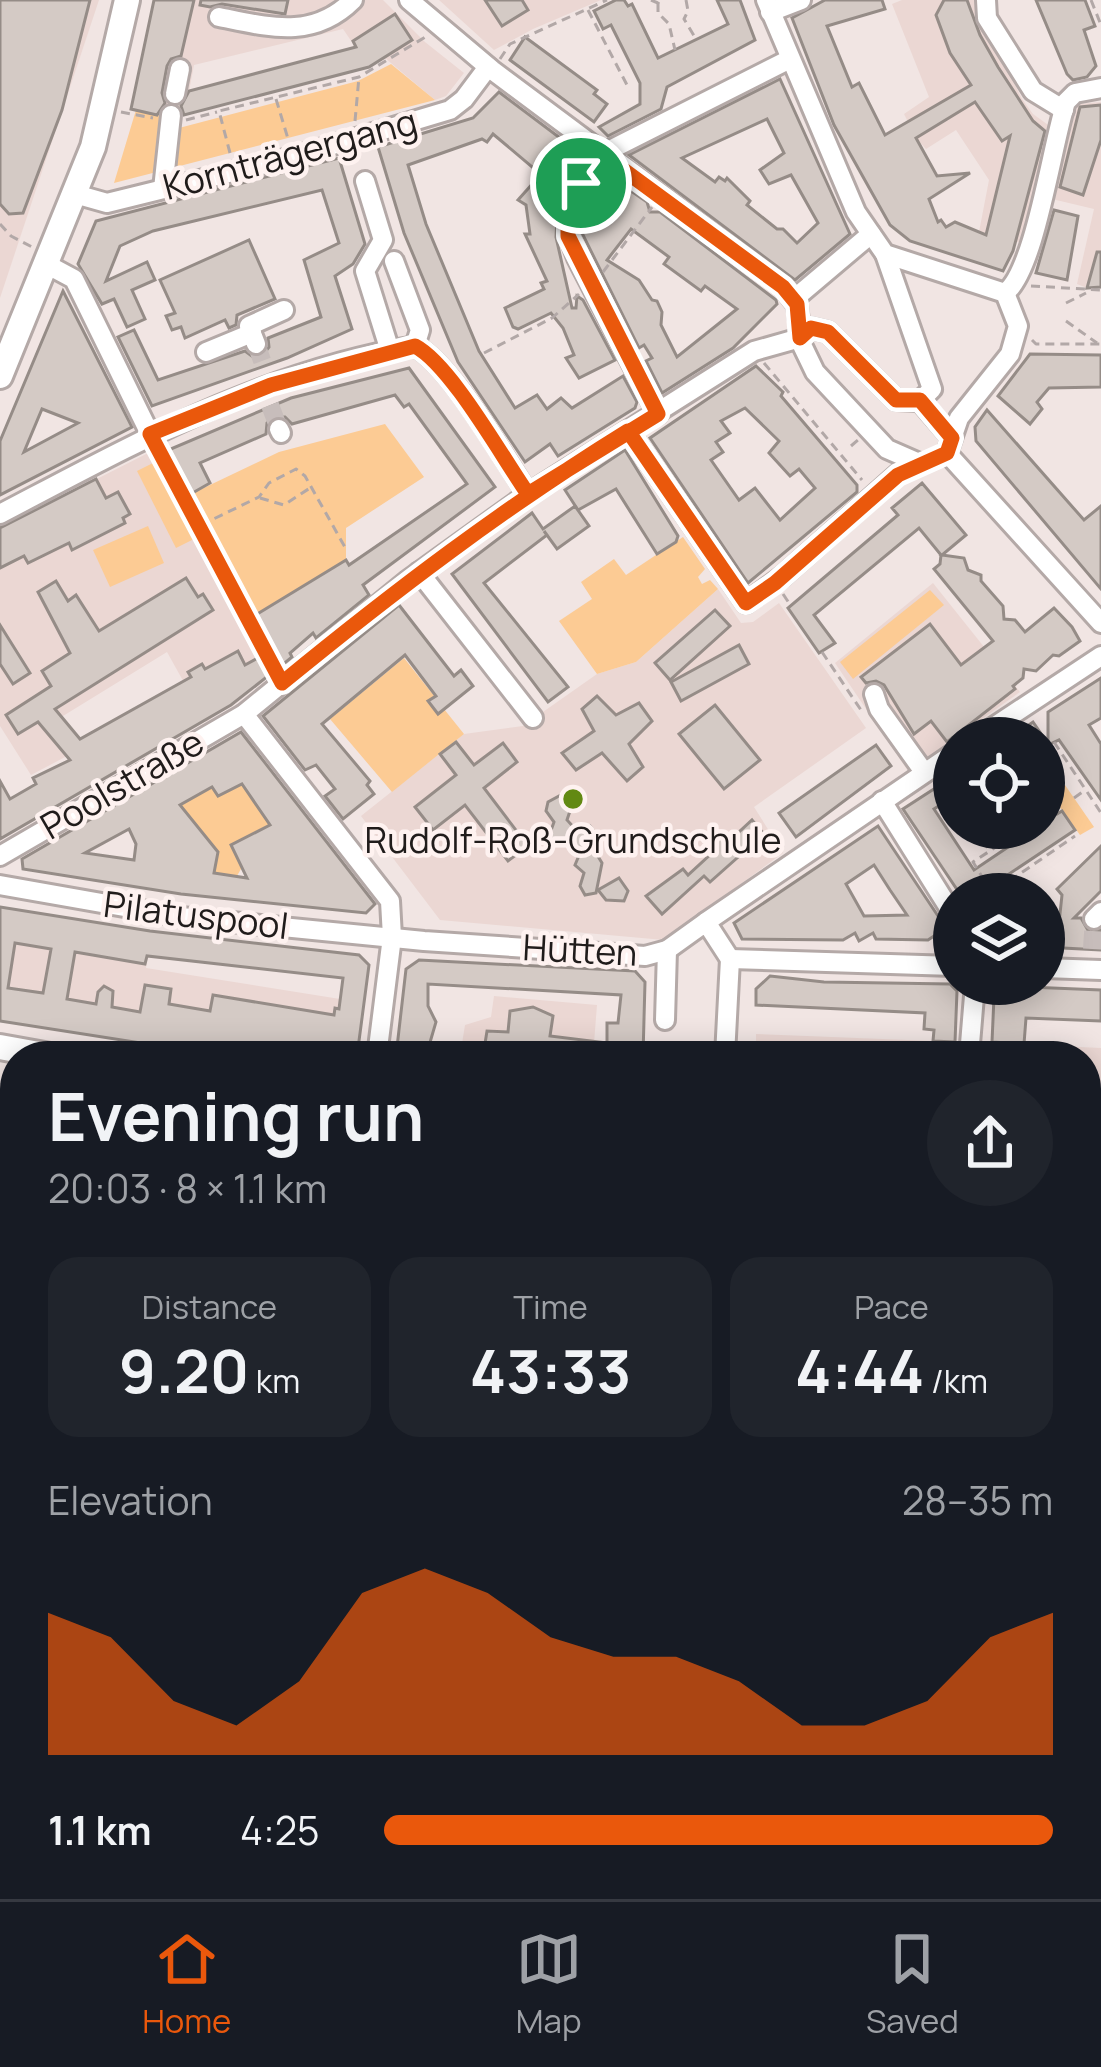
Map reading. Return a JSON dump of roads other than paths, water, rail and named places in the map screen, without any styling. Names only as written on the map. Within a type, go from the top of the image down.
[{"type":"main road","points":[[0,376],[98,131],[127,0]]},
{"type":"street","points":[[219,17],[284,30],[335,18],[353,0]]},
{"type":"street","points":[[409,0],[438,28],[602,154],[783,287],[800,315],[800,338],[810,365],[895,455],[919,463]]},
{"type":"street","points":[[800,338],[811,328],[828,332],[896,400],[920,400],[932,389],[885,254],[856,212],[768,6],[801,0]]},
{"type":"street","points":[[986,0],[987,18],[1033,91],[1064,110]]},
{"type":"street","points":[[658,414],[568,236],[568,214],[581,183],[602,154],[790,58]]},
{"type":"street","name":"Kornträgergang","points":[[75,194],[107,203],[353,140],[449,110],[490,68]]},
{"type":"street","points":[[175,94],[180,70]]},
{"type":"street","points":[[628,431],[746,603],[764,592],[875,495],[950,446],[959,418],[1010,354],[1018,326],[1011,289],[1064,110],[1075,93],[1101,88]]},
{"type":"street","points":[[163,189],[170,116]]},
{"type":"street","points":[[365,181],[383,240],[364,271],[390,351]]},
{"type":"street","points":[[794,299],[871,233]]},
{"type":"street","points":[[885,254],[1011,289]]},
{"type":"street","points":[[48,259],[74,279],[150,434]]},
{"type":"street","points":[[394,260],[420,330],[415,346]]},
{"type":"street","points":[[206,352],[254,338],[249,326],[284,310]]},
{"type":"street","name":"Poolstraße","points":[[0,856],[244,714],[419,572],[528,494],[754,351],[800,338]]},
{"type":"street","points":[[0,514],[150,434],[267,386],[415,346],[429,354],[445,374],[528,494]]},
{"type":"street","points":[[920,400],[950,446],[1101,623]]},
{"type":"street","points":[[419,572],[533,718]]},
{"type":"street","points":[[1008,717],[1101,656]]},
{"type":"street","points":[[874,694],[879,709],[924,772]]},
{"type":"street","points":[[244,714],[390,901],[392,937],[378,1041]]},
{"type":"street","name":"Hütten","points":[[392,937],[645,956],[667,950],[933,766]]},
{"type":"street","points":[[883,801],[933,882]]},
{"type":"street","name":"Pilatuspool","points":[[0,885],[181,917],[392,937]]},
{"type":"street","points":[[706,922],[730,959],[726,1041]]},
{"type":"street","points":[[1065,969],[1096,970],[1092,949]]},
{"type":"street","points":[[665,1020],[667,950]]},
{"type":"street","points":[[730,959],[933,965]]},
{"type":"street","points":[[971,1041],[973,1005]]},
{"type":"tunnel","points":[[256,344],[264,366]]},
{"type":"tunnel","points":[[270,405],[279,429]]},
{"type":"tunnel","points":[[1092,949],[1094,919]]},
{"type":"place","name":"Rudolf-Roß-Grundschule","points":[[573,799]]}]
